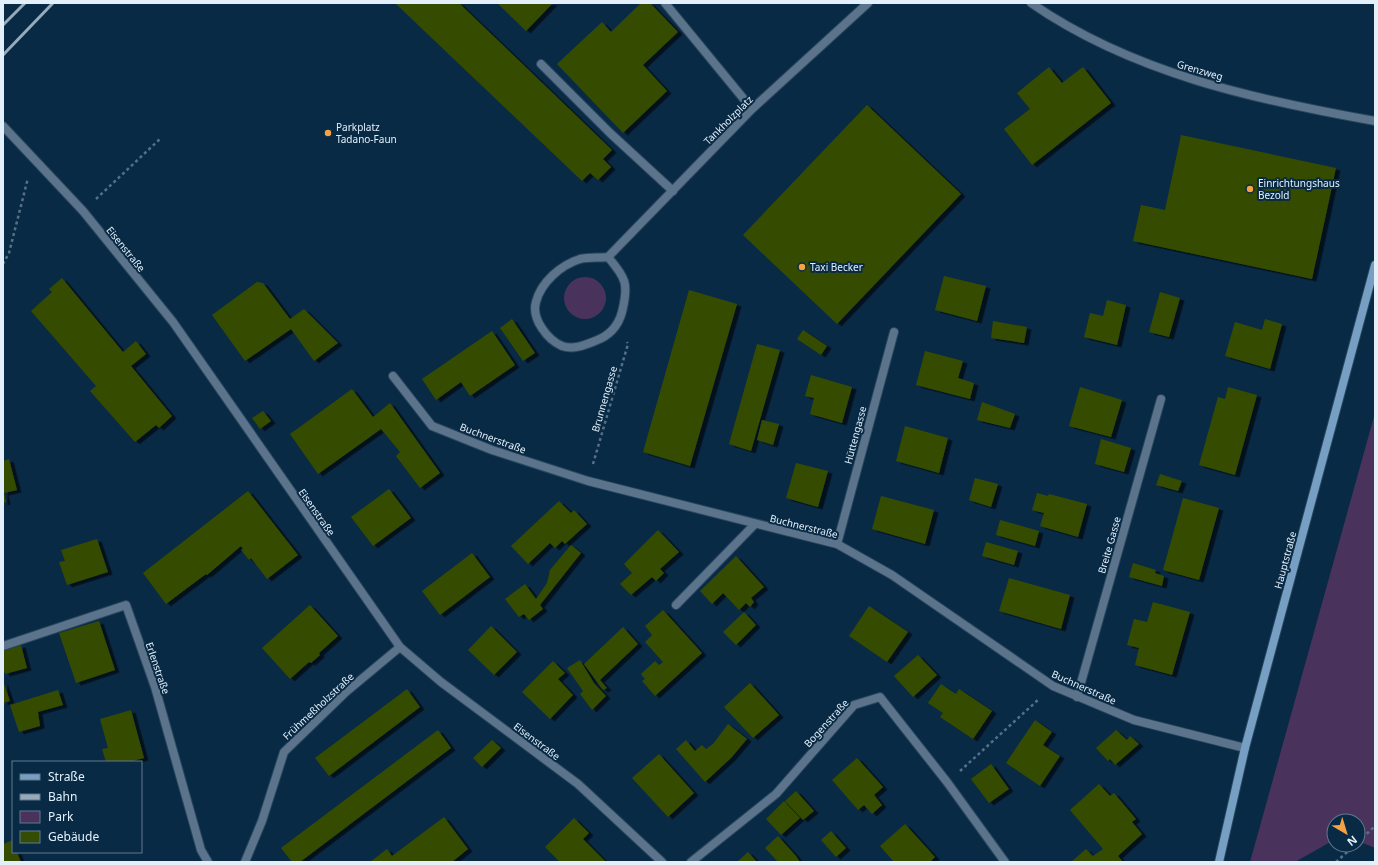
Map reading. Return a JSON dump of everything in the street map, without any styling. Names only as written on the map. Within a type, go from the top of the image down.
[{"type":"main road","name":"Hauptstraße","points":[[1219,862],[1245,748],[1375,265]]},
{"type":"street","points":[[665,3],[752,109]]},
{"type":"street","name":"Tankholzplatz","points":[[608,257],[752,109],[868,3]]},
{"type":"street","name":"Grenzweg","points":[[1032,3],[1050,16],[1107,47],[1168,71],[1290,106],[1375,121]]},
{"type":"street","points":[[541,64],[610,133],[673,191]]},
{"type":"street","name":"Eisenstraße","points":[[3,126],[83,211],[173,322],[400,646],[442,682],[578,784],[662,862]]},
{"type":"street","points":[[608,257],[623,274],[626,295],[620,323],[606,337],[582,347],[563,346],[548,337],[538,322],[535,304],[543,286],[558,270],[580,260],[608,257]]},
{"type":"street","name":"Hüttengasse","points":[[837,544],[894,332]]},
{"type":"street","name":"Buchnerstraße","points":[[392,376],[432,426],[492,450],[588,481],[837,544],[892,575],[1053,686],[1134,720],[1245,748]]},
{"type":"street","name":"Breite Gasse","points":[[1077,696],[1161,399]]},
{"type":"street","points":[[676,605],[755,524]]},
{"type":"street","name":"Erlenstraße","points":[[3,646],[126,605],[155,687],[201,850],[208,862]]},
{"type":"street","name":"Frühmeßholzstraße","points":[[245,862],[262,821],[284,752],[346,692],[400,646]]},
{"type":"street","name":"Bogenstraße","points":[[691,862],[776,794],[854,705],[880,697],[947,782],[1005,862]]},
{"type":"path","points":[[102,193],[161,138]]},
{"type":"path","points":[[3,264],[9,253],[33,158]]},
{"type":"path","name":"Brunnengasse","points":[[588,481],[628,344],[620,323]]},
{"type":"path","points":[[947,782],[1053,686]]},
{"type":"path","points":[[1366,834],[1375,826]]},
{"type":"path","points":[[1336,862],[1346,853]]},
{"type":"green space","points":[[581,277],[589,277],[597,280],[603,286],[606,298],[603,310],[597,316],[589,319],[581,319],[573,316],[567,310],[564,302],[564,294],[567,286],[573,280]]},
{"type":"green space","points":[[1375,413],[1375,848],[1366,844],[1366,813],[1326,813],[1326,845],[1295,862],[1250,862]]},
{"type":"building","points":[[395,3],[459,3],[612,150],[603,159],[611,167],[598,180],[590,173],[582,181]]},
{"type":"building","points":[[497,3],[553,3],[526,31]]},
{"type":"building","points":[[641,3],[650,3],[678,32],[643,65],[667,91],[623,133],[557,64],[602,22],[611,32]]},
{"type":"building","points":[[1049,67],[1062,83],[1083,67],[1111,103],[1032,165],[1004,129],[1030,109],[1017,93]]},
{"type":"building","points":[[867,105],[961,194],[837,324],[743,235]]},
{"type":"building","name":"Einrichtungshaus Bezold","points":[[1181,135],[1336,168],[1312,279],[1133,241],[1141,205],[1165,210]]},
{"type":"building","points":[[944,276],[986,286],[977,321],[935,310]]},
{"type":"building","points":[[62,278],[123,352],[136,341],[146,354],[131,366],[172,416],[159,428],[156,425],[135,442],[90,391],[96,386],[31,311],[52,292],[49,289]]},
{"type":"building","points":[[257,282],[263,283],[290,319],[304,309],[338,343],[314,361],[291,329],[245,361],[212,315]]},
{"type":"building","points":[[689,290],[737,304],[690,466],[643,452]]},
{"type":"building","points":[[1160,292],[1180,298],[1169,337],[1149,332]]},
{"type":"building","points":[[1107,300],[1126,305],[1117,345],[1084,337],[1090,313],[1103,316]]},
{"type":"building","points":[[512,319],[535,353],[523,361],[500,328]]},
{"type":"building","points":[[1265,319],[1282,324],[1270,369],[1225,356],[1235,322],[1262,330]]},
{"type":"building","points":[[993,321],[1027,327],[1024,343],[991,338]]},
{"type":"building","points":[[803,330],[827,346],[821,355],[797,339]]},
{"type":"building","points":[[492,331],[515,365],[470,396],[461,382],[436,400],[422,379]]},
{"type":"building","points":[[757,344],[780,350],[751,451],[729,444]]},
{"type":"building","points":[[925,351],[963,361],[958,378],[974,383],[970,399],[916,385]]},
{"type":"building","points":[[811,375],[852,387],[842,423],[810,414],[814,398],[805,396]]},
{"type":"building","points":[[1080,387],[1122,400],[1111,437],[1069,426]]},
{"type":"building","points":[[1228,387],[1257,395],[1235,475],[1199,465],[1218,397],[1225,399]]},
{"type":"building","points":[[352,389],[373,417],[390,403],[440,473],[420,488],[396,456],[400,452],[381,429],[318,474],[290,434]]},
{"type":"building","points":[[982,402],[1015,414],[1010,428],[977,420]]},
{"type":"building","points":[[263,411],[271,421],[260,429],[252,418]]},
{"type":"building","points":[[762,420],[779,424],[773,445],[757,440]]},
{"type":"building","points":[[905,426],[948,438],[939,473],[896,461]]},
{"type":"building","points":[[1101,439],[1131,448],[1124,472],[1095,464]]},
{"type":"building","points":[[9,459],[17,490],[4,493],[6,502],[3,503],[3,461]]},
{"type":"building","points":[[796,463],[828,471],[818,507],[786,498]]},
{"type":"building","points":[[1160,474],[1182,481],[1178,491],[1156,485]]},
{"type":"building","points":[[975,478],[998,484],[991,507],[969,500]]},
{"type":"building","points":[[389,489],[411,518],[373,546],[351,517]]},
{"type":"building","points":[[248,491],[298,555],[267,579],[251,558],[249,560],[241,550],[243,549],[241,546],[207,575],[206,574],[166,604],[143,573]]},
{"type":"building","points":[[1037,493],[1048,496],[1049,494],[1087,504],[1078,537],[1040,526],[1044,513],[1032,510]]},
{"type":"building","points":[[881,496],[934,510],[925,544],[872,529]]},
{"type":"building","points":[[1183,498],[1219,508],[1199,580],[1163,570]]},
{"type":"building","points":[[559,501],[571,513],[574,510],[587,524],[565,544],[562,541],[555,548],[550,543],[528,564],[511,546]]},
{"type":"building","points":[[1000,520],[1039,531],[1035,546],[996,535]]},
{"type":"building","points":[[658,530],[679,552],[660,569],[664,573],[656,581],[652,577],[631,595],[620,584],[632,573],[624,564]]},
{"type":"building","points":[[97,539],[108,572],[67,585],[59,562],[65,561],[61,550]]},
{"type":"building","points":[[986,542],[1018,551],[1014,565],[982,556]]},
{"type":"building","points":[[571,545],[581,553],[540,605],[543,609],[529,620],[524,614],[519,617],[505,599],[525,584],[536,599],[547,583],[550,570]]},
{"type":"building","points":[[472,553],[490,577],[440,615],[422,591]]},
{"type":"building","points":[[736,556],[764,587],[751,598],[754,602],[750,607],[746,603],[739,610],[723,593],[712,604],[700,591]]},
{"type":"building","points":[[1133,563],[1156,570],[1155,573],[1164,576],[1162,586],[1129,577]]},
{"type":"building","points":[[1009,578],[1070,595],[1061,629],[999,611]]},
{"type":"building","points":[[1153,602],[1190,612],[1172,675],[1135,665],[1139,648],[1127,645],[1134,619],[1147,622]]},
{"type":"building","points":[[310,605],[338,636],[319,653],[320,655],[311,663],[309,662],[290,679],[262,648]]},
{"type":"building","points":[[869,606],[908,632],[887,662],[849,636]]},
{"type":"building","points":[[663,610],[702,653],[655,696],[642,681],[645,679],[641,674],[655,661],[659,665],[663,662],[645,642],[652,635],[645,626]]},
{"type":"building","points":[[744,612],[756,625],[736,645],[723,632]]},
{"type":"building","points":[[99,621],[115,670],[76,683],[59,633]]},
{"type":"building","points":[[491,626],[517,652],[494,675],[468,650]]},
{"type":"building","points":[[623,627],[638,644],[600,680],[607,688],[603,690],[584,664]]},
{"type":"building","points":[[21,645],[27,668],[5,674],[3,667],[3,651]]},
{"type":"building","points":[[918,655],[937,675],[913,697],[894,676]]},
{"type":"building","points":[[580,660],[594,683],[606,696],[592,710],[580,694],[583,691],[567,668]]},
{"type":"building","points":[[553,661],[565,673],[558,679],[573,695],[550,719],[522,692]]},
{"type":"building","points":[[3,681],[10,701],[3,703]]},
{"type":"building","points":[[750,683],[779,715],[753,738],[724,707]]},
{"type":"building","points":[[941,684],[956,694],[959,689],[992,711],[973,739],[940,717],[943,713],[928,703]]},
{"type":"building","points":[[407,689],[420,707],[329,776],[315,758]]},
{"type":"building","points":[[58,690],[63,705],[38,712],[40,726],[19,732],[10,705]]},
{"type":"building","points":[[131,710],[144,758],[133,761],[106,761],[102,749],[108,748],[100,719]]},
{"type":"building","points":[[1035,720],[1052,732],[1043,745],[1060,756],[1040,786],[1006,763]]},
{"type":"building","points":[[728,724],[747,739],[731,758],[705,782],[676,749],[686,740],[695,751],[702,745],[706,749],[713,744]]},
{"type":"building","points":[[438,730],[451,748],[300,862],[292,862],[281,848]]},
{"type":"building","points":[[1116,730],[1127,740],[1130,736],[1139,744],[1115,765],[1110,759],[1108,761],[1096,748]]},
{"type":"building","points":[[492,740],[501,748],[482,767],[473,758]]},
{"type":"building","points":[[659,754],[694,793],[668,817],[632,778]]},
{"type":"building","points":[[857,758],[883,787],[874,795],[882,805],[872,814],[864,805],[858,810],[832,780]]},
{"type":"building","points":[[991,764],[1009,789],[989,803],[971,779]]},
{"type":"building","points":[[1099,784],[1110,796],[1114,793],[1136,819],[1132,822],[1142,834],[1118,856],[1123,862],[1071,862],[1086,849],[1093,856],[1103,849],[1070,810]]},
{"type":"building","points":[[796,791],[814,811],[803,820],[785,801]]},
{"type":"building","points":[[784,801],[800,818],[781,835],[766,819]]},
{"type":"building","points":[[444,817],[468,849],[452,862],[370,862],[387,849],[392,856]]},
{"type":"building","points":[[574,818],[589,833],[583,839],[606,862],[560,862],[545,847]]},
{"type":"building","points":[[905,824],[935,857],[930,862],[894,862],[880,846]]},
{"type":"building","points":[[831,831],[846,848],[836,857],[821,840]]},
{"type":"building","points":[[778,836],[800,862],[778,862],[765,848]]},
{"type":"building","points":[[12,840],[12,853],[17,853],[21,862],[3,862],[3,844]]},
{"type":"building","points":[[748,852],[757,862],[737,862]]},
{"type":"railway","points":[[3,25],[25,3]]},
{"type":"railway","points":[[3,55],[53,3]]},
{"type":"place","name":"Parkplatz Tadano-Faun","points":[[328,133]]},
{"type":"place","name":"Einrichtungshaus Bezold","points":[[1250,189]]},
{"type":"place","name":"Taxi Becker","points":[[802,267]]}]
